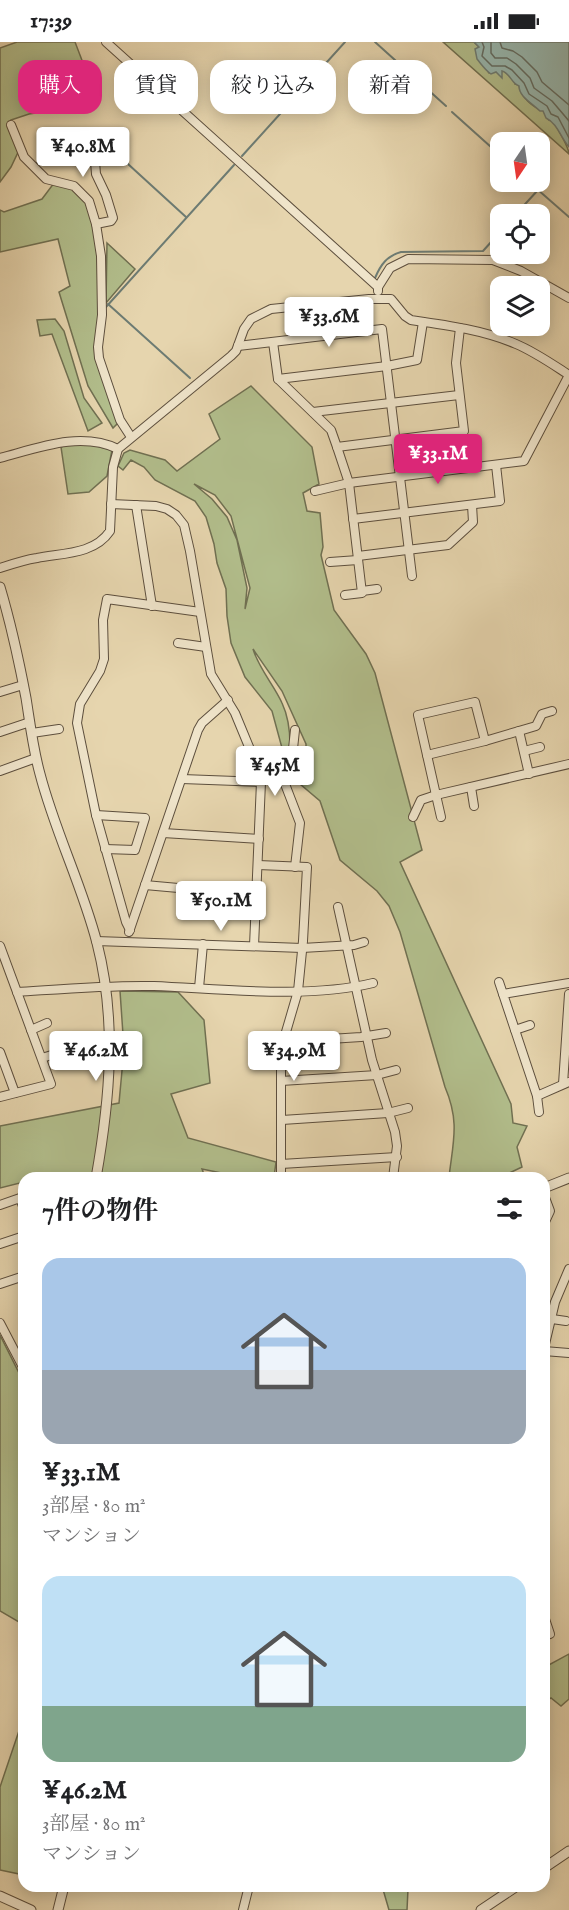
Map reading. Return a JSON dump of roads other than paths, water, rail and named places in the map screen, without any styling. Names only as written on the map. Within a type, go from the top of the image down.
[{"type":"street","points":[[106,42],[378,287]]},
{"type":"street","points":[[11,124],[24,157],[46,179],[74,186],[89,201],[96,224],[101,256],[102,315],[99,358],[120,420],[131,437]]},
{"type":"street","points":[[93,137],[96,174],[113,218],[111,221],[96,224]]},
{"type":"street","points":[[379,298],[378,287],[390,268],[408,259],[493,260],[522,271],[569,298]]},
{"type":"street","points":[[0,568],[34,558],[86,549],[106,537],[110,531],[113,466],[118,449],[227,359],[238,346],[244,328],[251,319],[271,309],[379,298],[392,299],[411,320],[460,328],[515,343],[569,375],[524,461],[349,483],[315,491]]},
{"type":"street","points":[[278,379],[387,366],[417,360],[423,322]]},
{"type":"street","points":[[337,447],[464,431],[456,363],[460,328]]},
{"type":"street","points":[[238,346],[382,329],[412,576]]},
{"type":"street","points":[[273,342],[278,379],[331,430],[349,483],[362,591]]},
{"type":"street","points":[[313,412],[459,395]]},
{"type":"street","points":[[0,458],[68,441],[92,441],[118,449]]},
{"type":"street","points":[[353,519],[500,501],[496,465]]},
{"type":"street","points":[[111,504],[156,506],[167,509],[181,519],[189,544],[211,674],[228,700],[256,764],[261,782],[254,946]]},
{"type":"street","points":[[330,562],[448,545],[473,522],[472,504]]},
{"type":"street","points":[[136,505],[152,606]]},
{"type":"street","points":[[0,587],[23,685],[36,758],[51,813],[87,909],[106,986],[111,1060],[109,1094],[97,1172]]},
{"type":"street","points":[[345,595],[377,589]]},
{"type":"street","points":[[130,930],[96,815],[77,716],[80,704],[100,671],[104,659],[103,620],[107,599],[200,612]]},
{"type":"street","points":[[178,643],[206,647]]},
{"type":"street","points":[[0,692],[23,685]]},
{"type":"street","points":[[127,941],[200,726],[228,700]]},
{"type":"street","points":[[441,817],[418,715],[475,702],[485,741]]},
{"type":"street","points":[[427,755],[536,726],[542,714],[552,711]]},
{"type":"street","points":[[0,732],[30,722]]},
{"type":"street","points":[[32,733],[59,729]]},
{"type":"street","points":[[295,730],[294,752],[285,784],[300,823],[295,867]]},
{"type":"street","points":[[519,731],[530,774]]},
{"type":"street","points":[[524,751],[540,747]]},
{"type":"street","points":[[0,771],[36,758]]},
{"type":"street","points":[[413,817],[421,800],[569,764]]},
{"type":"street","points":[[182,779],[261,782]]},
{"type":"street","points":[[471,787],[474,806]]},
{"type":"street","points":[[96,815],[145,818],[135,850],[105,849]]},
{"type":"street","points":[[163,832],[259,839]]},
{"type":"street","points":[[258,865],[307,867],[298,991],[283,1042],[282,1120],[279,1143],[281,1172]]},
{"type":"street","points":[[145,885],[257,894]]},
{"type":"street","points":[[338,907],[377,1075],[397,1146],[394,1172]]},
{"type":"street","points":[[96,941],[302,948],[347,946],[364,942]]},
{"type":"street","points":[[200,988],[203,944]]},
{"type":"street","points":[[0,1097],[51,1084],[1,950]]},
{"type":"street","points":[[499,982],[537,1096],[539,1112]]},
{"type":"street","points":[[17,992],[106,986],[298,991],[356,987],[373,983]]},
{"type":"street","points":[[503,994],[569,983]]},
{"type":"street","points":[[537,1096],[566,1083],[569,994]]},
{"type":"street","points":[[31,1030],[47,1023]]},
{"type":"street","points":[[515,1030],[530,1025]]},
{"type":"street","points":[[283,1042],[386,1033]]},
{"type":"street","points":[[0,1052],[15,1093]]},
{"type":"street","points":[[42,1058],[58,1053]]},
{"type":"street","points":[[281,1081],[377,1075],[396,1070]]},
{"type":"street","points":[[282,1120],[388,1113],[408,1108]]},
{"type":"street","points":[[281,1164],[397,1157]]},
{"type":"street","points":[[550,1186],[569,1178]]},
{"type":"street","points":[[0,1205],[18,1199]]},
{"type":"street","points":[[0,1244],[18,1238]]},
{"type":"street","points":[[550,1326],[555,1302],[569,1269]]},
{"type":"street","points":[[0,1284],[18,1278]]},
{"type":"street","points":[[552,1318],[566,1321]]},
{"type":"street","points":[[0,1323],[18,1358]]},
{"type":"street","points":[[550,1351],[569,1353]]},
{"type":"street","points":[[550,1864],[569,1851]]},
{"type":"street","points":[[58,1910],[62,1892]]},
{"type":"street","points":[[243,1910],[248,1892]]},
{"type":"street","points":[[481,1910],[502,1892]]},
{"type":"street","points":[[0,1896],[31,1910]]},
{"type":"water","points":[[474,42],[569,42],[569,147],[543,111],[524,97],[519,86],[507,74],[502,71],[502,78],[496,72],[491,74],[485,69],[477,59],[475,49],[479,47]]},
{"type":"waterway","points":[[242,156],[345,42]]},
{"type":"waterway","points":[[375,42],[446,106]]},
{"type":"waterway","points":[[452,112],[490,146]]},
{"type":"waterway","points":[[99,143],[105,143],[186,217]]},
{"type":"waterway","points":[[37,163],[91,145]]},
{"type":"waterway","points":[[106,307],[234,165]]},
{"type":"waterway","points":[[525,204],[536,192]]},
{"type":"waterway","points":[[540,192],[569,217]]},
{"type":"waterway","points":[[375,278],[385,261],[401,252],[483,251],[490,243]]},
{"type":"waterway","points":[[108,304],[190,378]]}]
